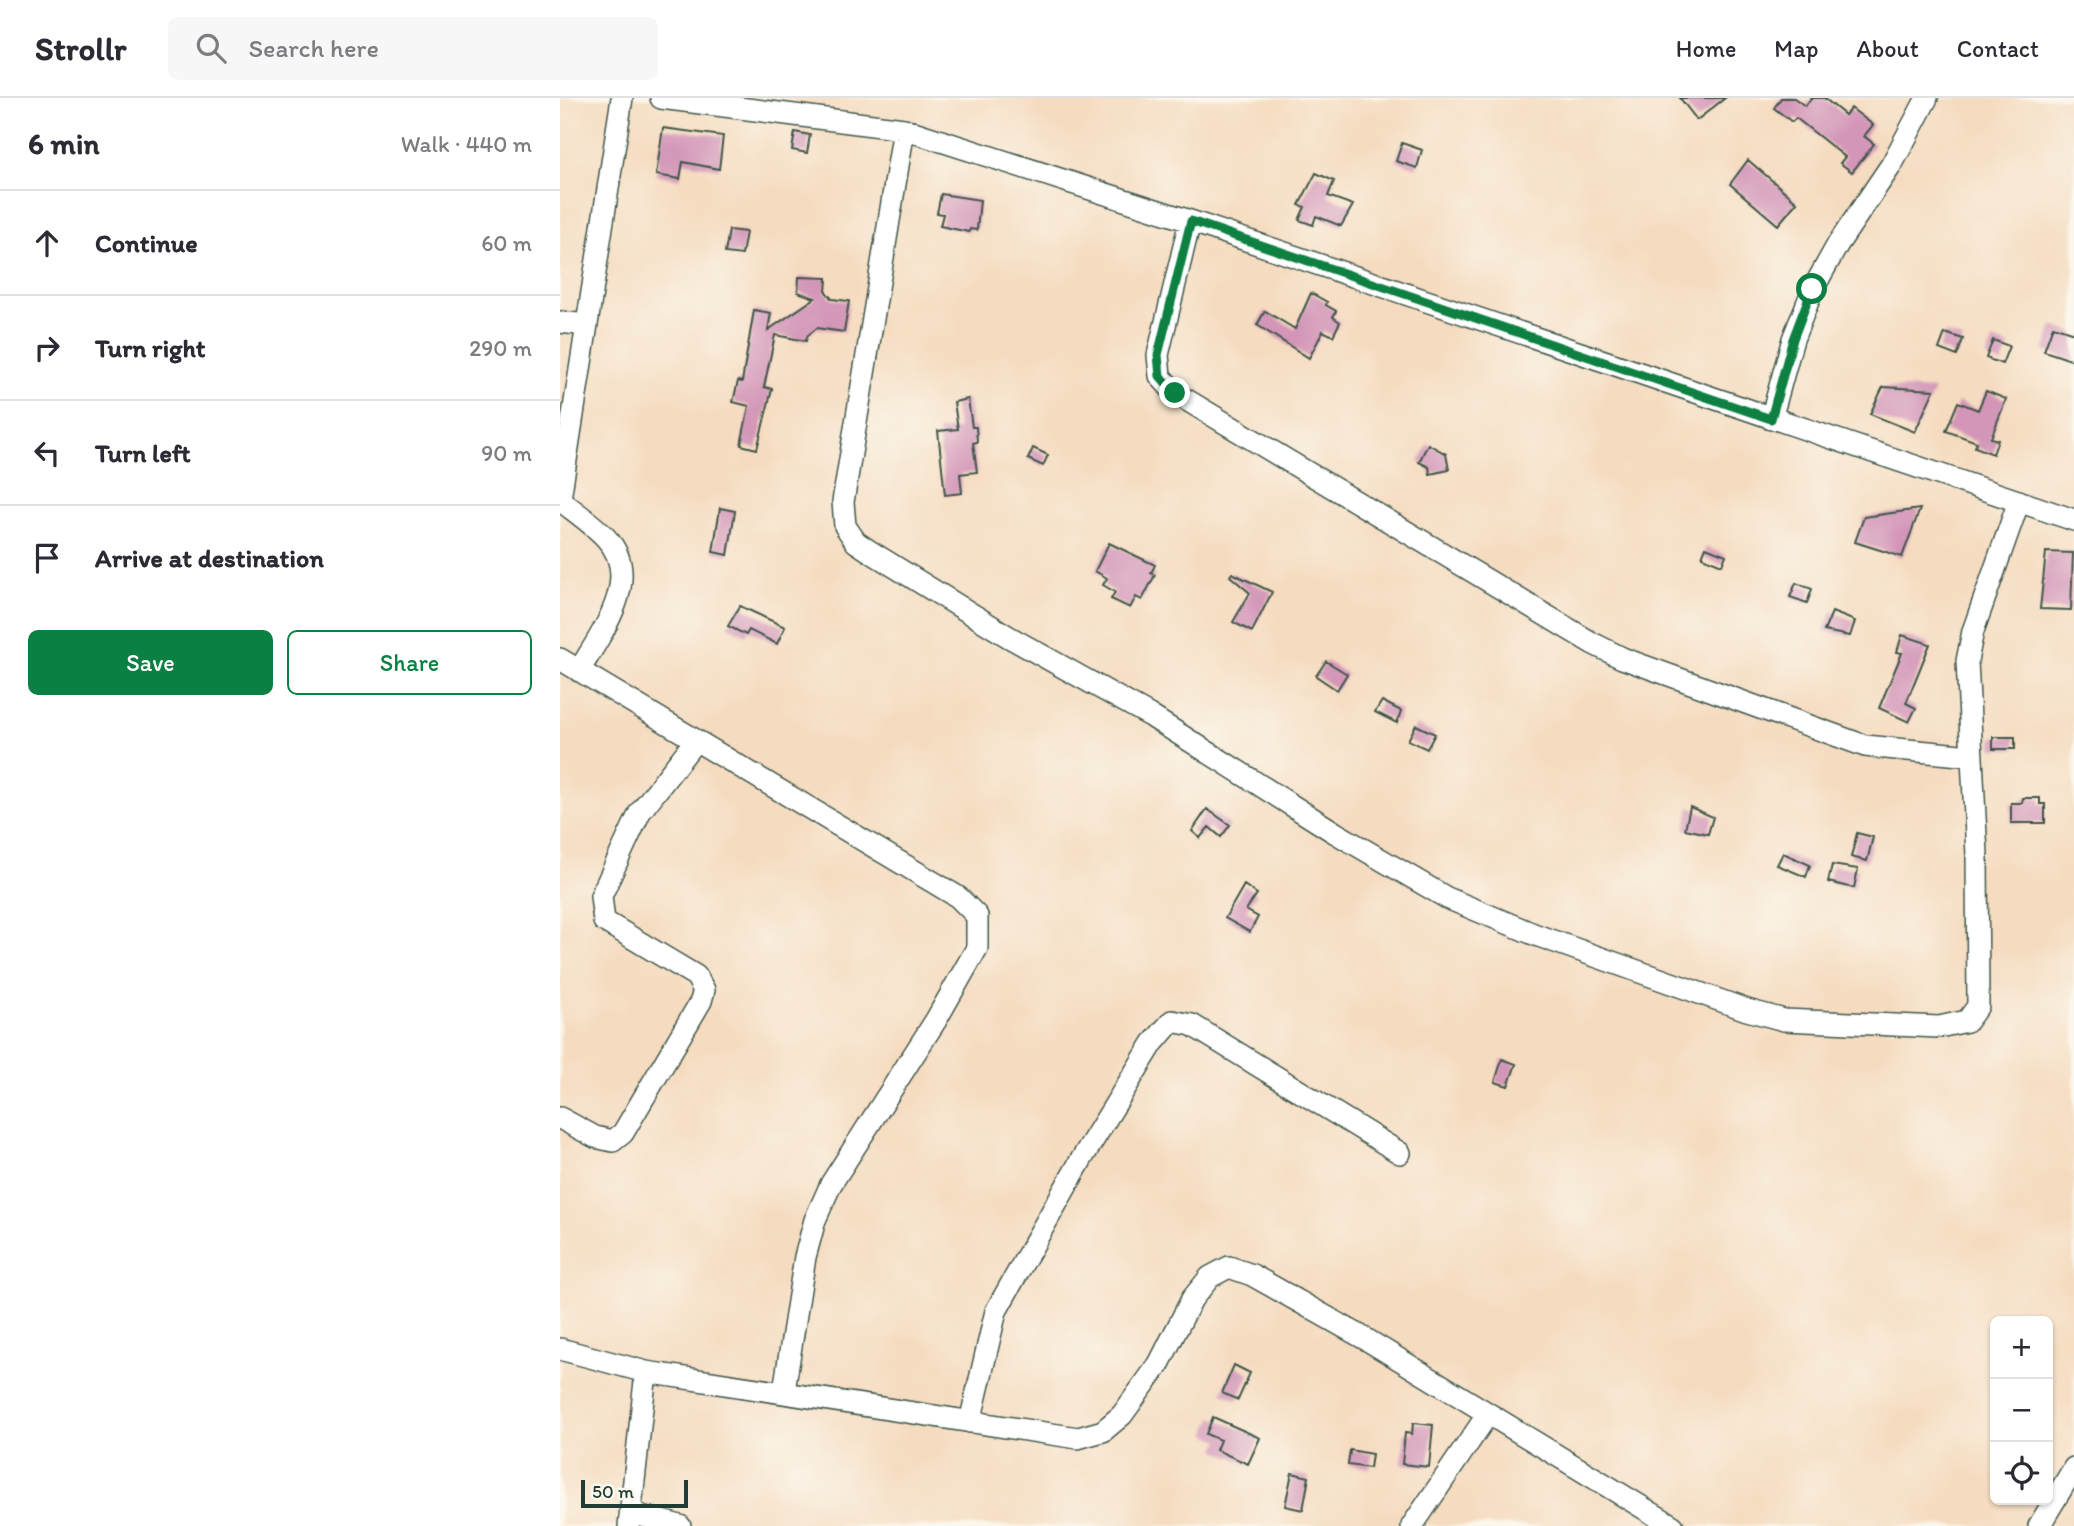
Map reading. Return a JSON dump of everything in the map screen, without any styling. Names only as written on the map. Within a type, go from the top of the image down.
[{"type":"street","points":[[579,671],[619,595],[624,574],[618,554],[606,538],[560,499],[622,98]]},
{"type":"street","points":[[661,98],[904,129],[1191,221],[2074,520]]},
{"type":"street","points":[[1771,419],[1793,339],[1812,289],[1838,244],[1892,164],[1927,98]]},
{"type":"street","points":[[904,129],[843,502],[845,526],[856,542],[940,596],[1149,716],[1447,898],[1536,935],[1747,1010],[1784,1020],[1939,1027],[1967,1021],[1978,1006],[1977,855],[1971,755],[1969,648],[2019,501]]},
{"type":"street","points":[[1191,221],[1158,355],[1160,376],[1175,393],[1592,643],[1622,658],[1865,746],[1971,755]]},
{"type":"street","points":[[560,322],[586,325]]},
{"type":"street","points":[[560,659],[958,897],[977,916],[977,948],[936,1020],[831,1184],[815,1220],[805,1257],[784,1391]]},
{"type":"street","points":[[560,1118],[595,1137],[613,1141],[623,1133],[701,1001],[704,990],[696,976],[604,921],[601,896],[640,812],[695,741]]},
{"type":"street","points":[[970,1422],[996,1311],[1081,1160],[1153,1043],[1172,1021],[1192,1025],[1400,1153]]},
{"type":"street","points":[[560,1349],[646,1371],[1078,1438],[1103,1432],[1122,1415],[1158,1364],[1192,1299],[1210,1277],[1229,1267],[1252,1275],[1673,1526]]},
{"type":"street","points":[[646,1371],[630,1519],[680,1526]]},
{"type":"street","points":[[1412,1526],[1488,1414]]},
{"type":"street","points":[[2039,1526],[2074,1468]]},
{"type":"building","points":[[1680,98],[1725,98],[1697,120]]},
{"type":"building","points":[[1781,98],[1794,98],[1805,106],[1812,98],[1824,98],[1845,115],[1851,108],[1873,125],[1864,136],[1874,144],[1852,172],[1840,163],[1845,157],[1796,118],[1792,122],[1774,108]]},
{"type":"building","points":[[663,128],[723,136],[719,169],[683,162],[680,179],[656,175]]},
{"type":"building","points":[[795,132],[810,135],[807,153],[792,150]]},
{"type":"building","points":[[1402,143],[1422,150],[1417,168],[1396,161]]},
{"type":"building","points":[[1748,160],[1797,202],[1778,225],[1730,184]]},
{"type":"building","points":[[1316,173],[1334,181],[1328,196],[1353,205],[1341,226],[1316,216],[1313,225],[1299,220],[1305,207],[1299,205]]},
{"type":"building","points":[[941,194],[980,200],[977,230],[970,229],[969,232],[940,226],[943,214],[937,213]]},
{"type":"building","points":[[729,230],[746,232],[742,255],[725,253]]},
{"type":"building","points":[[799,277],[827,278],[826,292],[832,299],[849,301],[844,332],[817,328],[807,336],[806,341],[775,335],[764,387],[772,389],[757,449],[741,445],[749,406],[733,402],[738,381],[742,382],[754,310],[771,313],[768,330],[815,298],[798,292]]},
{"type":"building","points":[[1311,293],[1336,311],[1333,317],[1340,322],[1333,336],[1323,331],[1309,358],[1257,325],[1265,311],[1295,329]]},
{"type":"building","points":[[2053,326],[2074,333],[2074,361],[2044,351]]},
{"type":"building","points":[[1945,333],[1963,339],[1957,356],[1939,349]]},
{"type":"building","points":[[1993,340],[2009,346],[2002,364],[1986,358]]},
{"type":"building","points":[[1883,387],[1934,390],[1915,432],[1870,414]]},
{"type":"building","points":[[1986,391],[2006,399],[1991,438],[1998,440],[1993,454],[1975,447],[1977,442],[1946,431],[1958,402],[1978,410]]},
{"type":"building","points":[[968,399],[972,427],[976,427],[977,442],[973,443],[977,472],[960,474],[962,493],[945,495],[938,431],[958,429],[954,402]]},
{"type":"building","points":[[1428,444],[1446,454],[1449,470],[1430,474],[1429,467],[1419,462]]},
{"type":"building","points":[[1033,448],[1048,455],[1043,466],[1028,459]]},
{"type":"building","points":[[720,508],[735,511],[728,555],[713,552]]},
{"type":"building","points":[[1920,509],[1902,557],[1855,542],[1864,517]]},
{"type":"building","points":[[1109,543],[1155,565],[1151,573],[1155,575],[1142,600],[1136,597],[1130,608],[1111,599],[1115,592],[1103,585],[1107,578],[1095,571]]},
{"type":"building","points":[[1706,547],[1726,555],[1722,565],[1702,557]]},
{"type":"building","points":[[2046,552],[2073,553],[2071,610],[2040,609]]},
{"type":"building","points":[[1232,573],[1272,592],[1252,632],[1233,622],[1250,593],[1230,576]]},
{"type":"building","points":[[1796,583],[1812,589],[1807,603],[1790,597]]},
{"type":"building","points":[[740,606],[785,627],[777,644],[749,630],[746,635],[728,626]]},
{"type":"building","points":[[1832,612],[1855,621],[1850,636],[1824,631]]},
{"type":"building","points":[[1902,635],[1930,644],[1906,703],[1916,708],[1909,722],[1879,708],[1902,653],[1897,652]]},
{"type":"building","points":[[1326,661],[1347,674],[1337,690],[1316,676]]},
{"type":"building","points":[[1382,701],[1401,711],[1397,723],[1375,712]]},
{"type":"building","points":[[1416,725],[1435,734],[1427,749],[1408,740]]},
{"type":"building","points":[[1993,737],[2015,737],[2015,749],[1993,749]]},
{"type":"building","points":[[2023,798],[2040,798],[2040,804],[2045,804],[2045,823],[2011,823],[2011,803],[2022,803]]},
{"type":"building","points":[[1690,807],[1713,817],[1708,834],[1685,829]]},
{"type":"building","points":[[1207,809],[1230,825],[1221,837],[1209,827],[1200,838],[1192,831]]},
{"type":"building","points":[[1857,833],[1873,837],[1867,861],[1851,857]]},
{"type":"building","points":[[1783,853],[1810,865],[1806,877],[1777,865]]},
{"type":"building","points":[[1832,865],[1858,869],[1854,888],[1828,882]]},
{"type":"building","points":[[1244,885],[1257,894],[1246,910],[1258,917],[1250,932],[1225,918]]},
{"type":"building","points":[[1502,1059],[1516,1064],[1508,1086],[1495,1082]]},
{"type":"building","points":[[1234,1365],[1250,1373],[1238,1400],[1222,1393]]},
{"type":"building","points":[[1213,1417],[1260,1438],[1248,1464],[1216,1450],[1220,1440],[1206,1434]]},
{"type":"building","points":[[1413,1423],[1433,1425],[1429,1467],[1402,1464],[1405,1433],[1412,1434]]},
{"type":"building","points":[[1350,1450],[1372,1454],[1370,1468],[1348,1465]]},
{"type":"building","points":[[1292,1473],[1309,1477],[1303,1510],[1285,1506]]},
{"type":"route","points":[[1175,393],[1160,376],[1158,355],[1191,221],[1771,419],[1793,339],[1812,289]]}]
